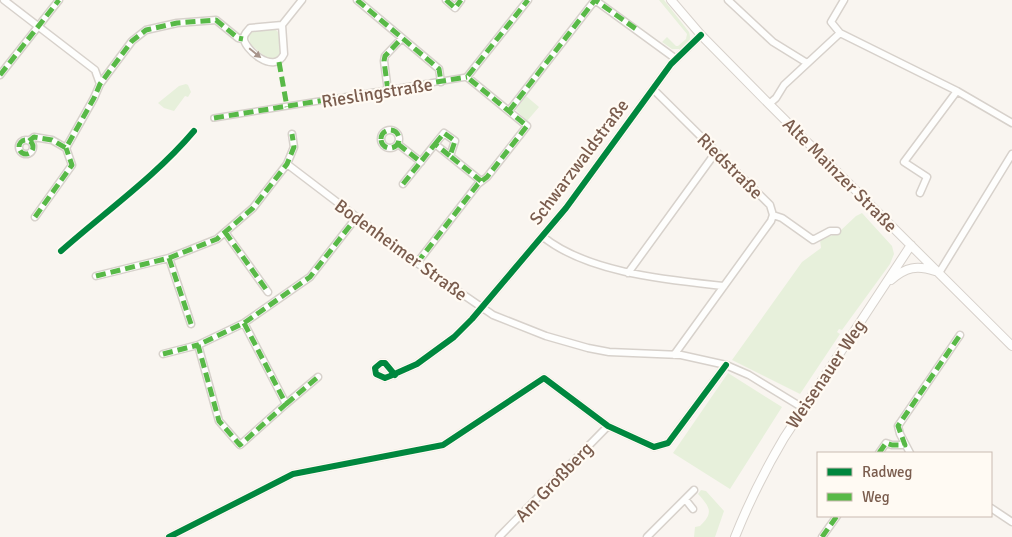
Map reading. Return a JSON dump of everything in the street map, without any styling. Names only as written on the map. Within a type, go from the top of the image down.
[{"type":"street","points":[[4,0],[95,70],[100,84]]},
{"type":"street","points":[[0,75],[59,0]]},
{"type":"street","points":[[66,148],[100,84],[132,42],[146,30],[177,23],[216,20],[238,38],[243,39],[247,47],[266,62],[279,62],[284,54],[282,25],[302,0]]},
{"type":"street","points":[[357,0],[439,69],[441,82]]},
{"type":"street","points":[[446,0],[455,8],[461,0]]},
{"type":"street","points":[[417,263],[527,126],[467,78],[528,0]]},
{"type":"street","points":[[509,111],[594,0],[676,59]]},
{"type":"street","name":"Alte Mainzer Straße","points":[[671,0],[701,35],[769,104],[1012,346]]},
{"type":"street","points":[[728,0],[773,42],[807,63]]},
{"type":"street","points":[[844,0],[831,22],[840,33],[957,91],[1012,123]]},
{"type":"street","points":[[243,39],[250,28],[282,25]]},
{"type":"street","points":[[769,104],[776,98],[784,85],[840,33]]},
{"type":"street","name":"Schwarzwaldstraße","points":[[395,375],[417,364],[454,337],[481,308],[566,208],[676,59],[701,35]]},
{"type":"street","points":[[388,91],[385,56],[402,38]]},
{"type":"street","name":"Rieslingstraße","points":[[214,118],[467,78]]},
{"type":"street","name":"Riedstraße","points":[[653,89],[770,205],[773,215],[782,218],[813,240],[830,231],[837,231]]},
{"type":"street","points":[[920,193],[927,177],[904,162],[957,91]]},
{"type":"street","points":[[403,184],[444,133],[455,141],[450,156]]},
{"type":"street","points":[[96,276],[169,258],[217,239],[253,208],[287,164],[294,147],[292,134]]},
{"type":"street","points":[[29,141],[34,137],[43,138],[66,148],[72,165],[35,217]]},
{"type":"street","points":[[398,144],[421,162]]},
{"type":"street","points":[[435,144],[481,181]]},
{"type":"street","points":[[628,273],[716,152]]},
{"type":"street","points":[[884,286],[897,275],[912,267],[939,272],[1012,154]]},
{"type":"street","name":"Bodenheimer Straße","points":[[287,164],[417,263],[493,315],[546,336],[588,348],[609,352],[674,355],[726,365],[750,375],[803,408]]},
{"type":"street","points":[[674,355],[771,221],[773,215]]},
{"type":"street","points":[[163,354],[198,345],[244,323],[310,277],[356,218]]},
{"type":"street","points":[[224,232],[268,292]]},
{"type":"street","points":[[542,236],[555,246],[588,260],[628,273],[724,286]]},
{"type":"street","name":"Weisenauer Weg","points":[[735,537],[747,506],[767,466],[803,408],[911,245]]},
{"type":"street","points":[[169,258],[191,324]]},
{"type":"street","points":[[244,323],[286,404]]},
{"type":"street","points":[[909,452],[898,426],[960,335]]},
{"type":"street","points":[[198,345],[219,421],[240,445],[318,377]]},
{"type":"street","points":[[169,537],[293,474],[443,445],[544,378],[608,426],[654,447],[668,443],[726,365]]},
{"type":"street","name":"Am Großberg","points":[[499,537],[608,426]]},
{"type":"street","points":[[880,452],[886,443],[892,446],[905,445]]},
{"type":"street","points":[[647,537],[694,490]]},
{"type":"street","points":[[685,499],[693,509]]},
{"type":"street","points":[[992,509],[1012,522]]},
{"type":"street","points":[[822,537],[836,517]]},
{"type":"green space","points":[[659,0],[664,0],[689,32],[689,42],[681,49],[672,49],[662,42],[667,37],[678,46],[686,39],[687,34]]},
{"type":"green space","points":[[275,29],[279,33],[280,56],[277,59],[269,60],[250,44],[249,33],[253,30]]},
{"type":"green space","points":[[186,84],[191,92],[188,97],[185,96],[174,111],[164,108],[158,103],[179,86]]},
{"type":"green space","points":[[526,96],[539,107],[527,121],[516,110]]},
{"type":"green space","points":[[862,213],[892,246],[894,254],[890,264],[842,330],[839,329],[837,332],[840,334],[800,394],[732,360],[802,262],[821,248],[820,240],[838,233],[856,216]]},
{"type":"green space","points":[[728,373],[782,407],[730,489],[673,453]]},
{"type":"green space","points":[[701,490],[706,491],[724,511],[715,537],[694,537],[695,527],[700,526],[709,514],[708,506],[698,494]]},
{"type":"marked path","points":[[0,75],[59,0]]},
{"type":"marked path","points":[[357,0],[439,69],[441,82]]},
{"type":"marked path","points":[[446,0],[455,8],[461,0]]},
{"type":"marked path","points":[[417,263],[478,184],[487,177],[527,126],[467,77],[528,0]]},
{"type":"marked path","points":[[509,111],[595,0],[636,29]]},
{"type":"marked path","points":[[29,141],[34,137],[52,140],[66,148],[100,84],[132,41],[146,30],[177,23],[216,20],[238,38],[243,39]]},
{"type":"marked path","points":[[388,91],[385,56],[402,38]]},
{"type":"marked path","points":[[279,62],[287,107]]},
{"type":"marked path","points":[[214,118],[467,77]]},
{"type":"marked path","points":[[386,130],[394,130],[399,135],[399,139],[397,146],[386,148],[381,143],[381,135],[386,130]]},
{"type":"marked path","points":[[435,144],[444,133],[455,141],[450,156],[481,181]]},
{"type":"marked path","points":[[96,276],[169,258],[217,239],[253,208],[287,164],[294,147],[292,134]]},
{"type":"marked path","points":[[26,140],[31,142],[33,147],[31,152],[26,154],[21,152],[19,147],[21,142],[26,140]]},
{"type":"marked path","points":[[398,144],[421,162]]},
{"type":"marked path","points":[[403,184],[435,144],[450,156]]},
{"type":"marked path","points":[[35,217],[72,165],[66,148]]},
{"type":"marked path","points":[[244,323],[286,404],[240,445],[219,421],[198,345],[244,323],[310,277],[356,218]]},
{"type":"marked path","points":[[225,232],[268,292]]},
{"type":"marked path","points":[[169,258],[191,324]]},
{"type":"marked path","points":[[880,452],[886,443],[905,445],[898,426],[960,335]]},
{"type":"marked path","points":[[163,354],[198,345]]},
{"type":"marked path","points":[[286,404],[318,377]]},
{"type":"marked path","points":[[822,537],[836,517]]},
{"type":"cycle path","points":[[395,375],[385,363],[381,363],[375,368],[376,374],[385,378],[390,376],[417,364],[454,337],[472,319],[566,208],[671,64],[701,35]]},
{"type":"cycle path","points":[[61,251],[147,178],[194,131]]},
{"type":"cycle path","points":[[169,537],[293,474],[443,445],[544,378],[608,426],[654,447],[668,443],[726,365]]}]
